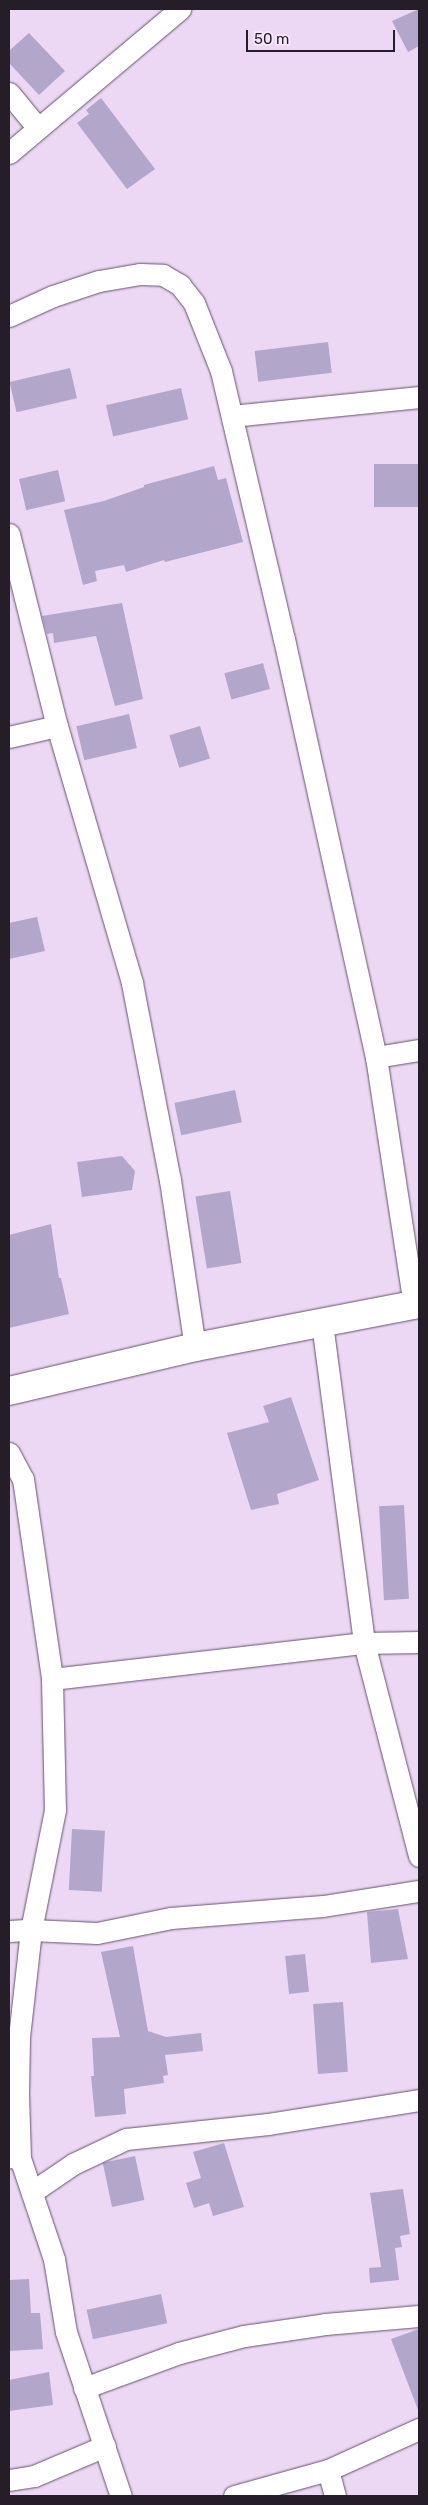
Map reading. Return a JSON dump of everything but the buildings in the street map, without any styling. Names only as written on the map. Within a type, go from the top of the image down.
[{"type":"main road","points":[[13,1384],[416,1305]]},
{"type":"street","points":[[9,153],[37,127],[180,9]]},
{"type":"street","points":[[9,93],[37,127]]},
{"type":"street","points":[[9,316],[53,296],[99,281],[140,274],[163,276],[180,285],[194,302],[221,371],[284,639],[376,1057],[416,1305]]},
{"type":"street","points":[[232,416],[419,397]]},
{"type":"street","points":[[9,534],[58,726],[132,983],[170,1180],[195,1347]]},
{"type":"street","points":[[9,736],[58,726]]},
{"type":"street","points":[[376,1057],[419,1050]]},
{"type":"street","points":[[322,1323],[364,1643],[419,1856]]},
{"type":"street","points":[[9,1453],[23,1479],[52,1678],[55,1810],[31,1930],[19,2037],[14,2158],[32,2192],[54,2259],[66,2332],[120,2496]]},
{"type":"street","points":[[52,1678],[364,1643],[419,1642]]},
{"type":"street","points":[[9,1932],[31,1930],[97,1933],[171,1918],[323,1906],[419,1892]]},
{"type":"street","points":[[32,2192],[73,2164],[126,2139],[268,2124],[419,2100]]},
{"type":"street","points":[[84,2388],[179,2353],[244,2336],[325,2324],[419,2316]]},
{"type":"street","points":[[234,2496],[328,2470],[419,2429]]},
{"type":"street","points":[[9,2480],[34,2476],[105,2446]]},
{"type":"street","points":[[328,2470],[334,2496]]}]
